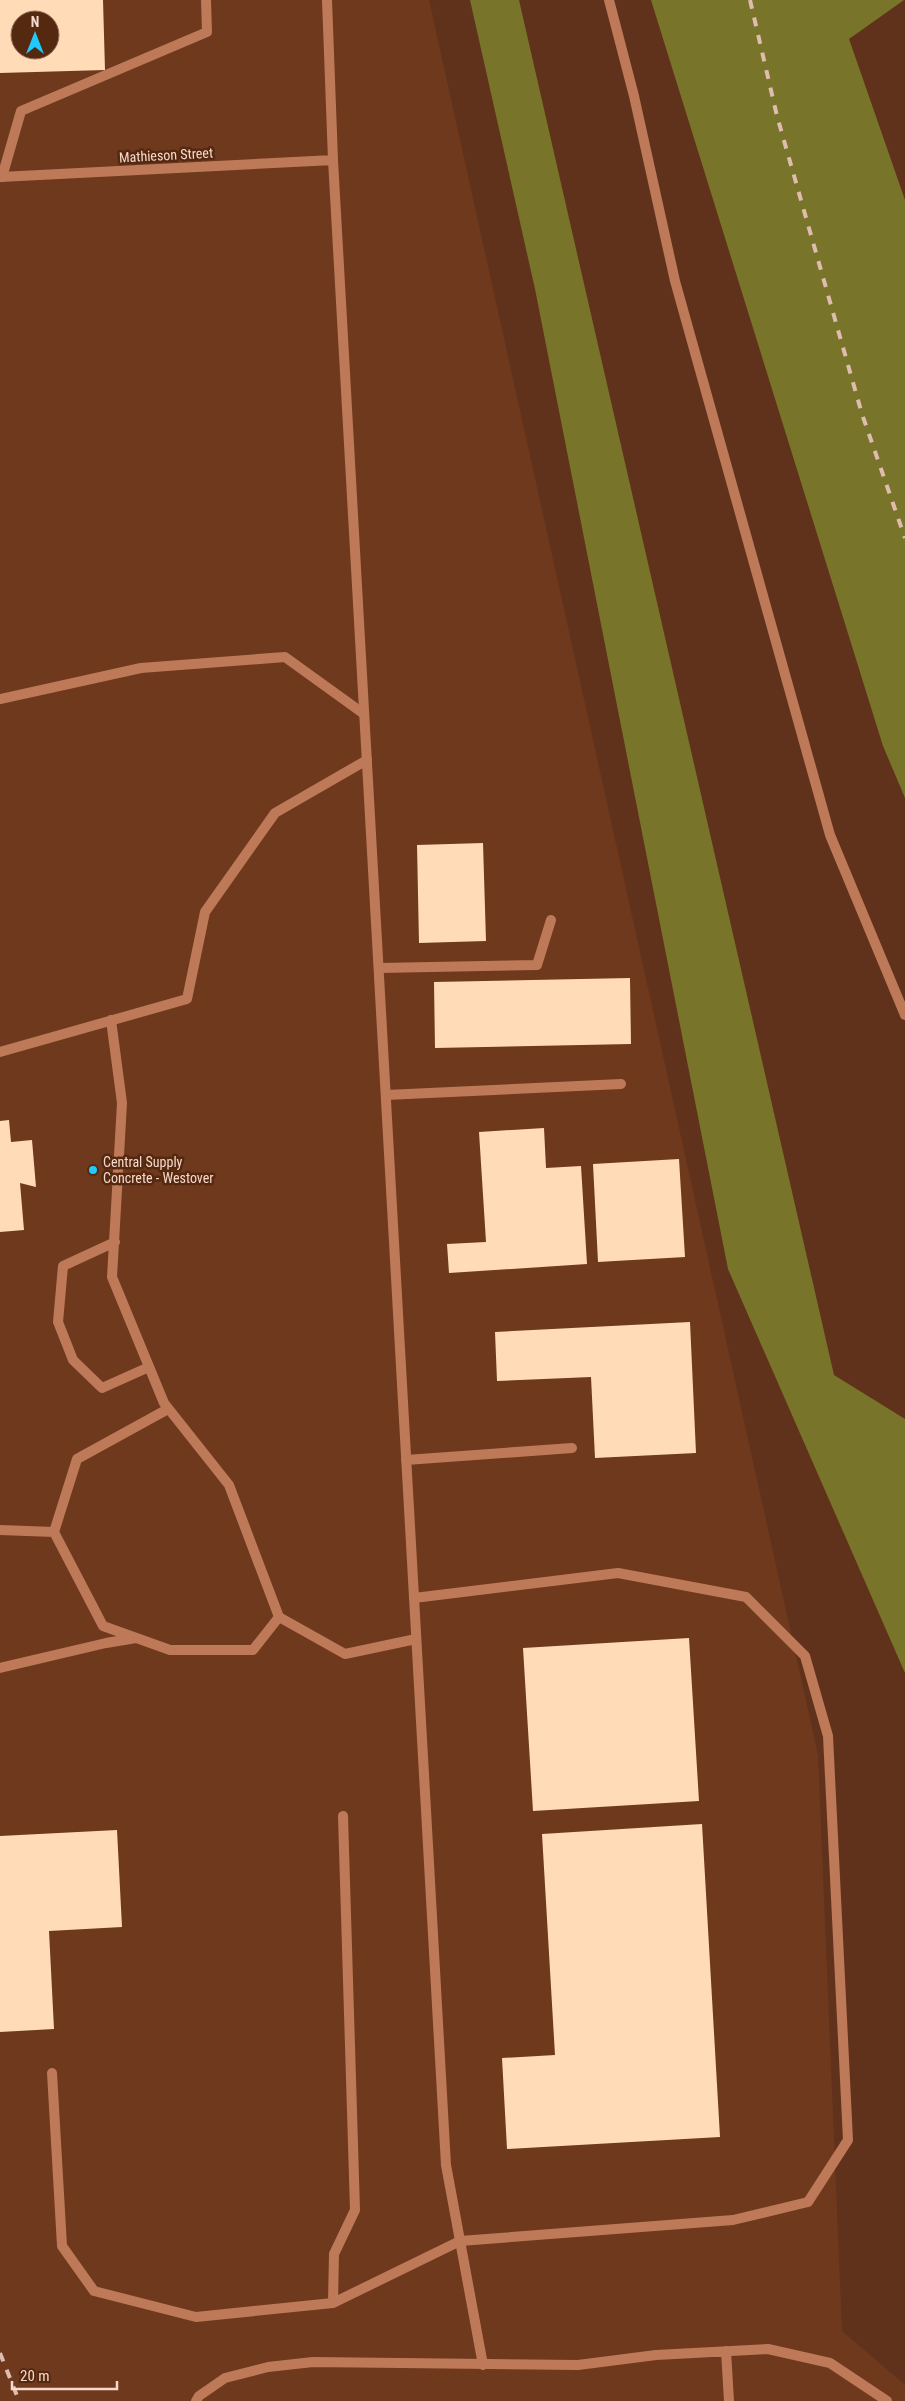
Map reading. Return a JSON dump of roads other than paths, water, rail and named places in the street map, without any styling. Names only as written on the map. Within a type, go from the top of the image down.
[{"type":"street","points":[[1,177],[21,111],[207,32],[206,0]]},
{"type":"street","points":[[327,0],[333,160],[446,2165],[483,2365]]},
{"type":"street","points":[[609,0],[634,96],[675,281],[830,835],[905,1016]]},
{"type":"street","name":"Mathieson Street","points":[[1,177],[333,160]]},
{"type":"street","points":[[0,699],[141,668],[285,657],[364,714]]},
{"type":"street","points":[[0,1052],[187,999],[205,912],[275,813],[367,760]]},
{"type":"street","points":[[379,968],[537,965],[551,920]]},
{"type":"street","points":[[111,1020],[122,1103],[112,1277],[168,1409],[229,1485],[279,1617],[345,1654],[416,1639]]},
{"type":"street","points":[[386,1095],[620,1084]]},
{"type":"street","points":[[115,1242],[63,1266],[58,1322],[73,1360],[102,1388],[149,1367]]},
{"type":"street","points":[[168,1409],[77,1459],[54,1532],[103,1626],[170,1650],[253,1650],[279,1617]]},
{"type":"street","points":[[406,1460],[572,1448]]},
{"type":"street","points":[[0,1530],[54,1532]]},
{"type":"street","points":[[52,2073],[62,2246],[94,2291],[196,2317],[333,2303],[460,2241],[732,2220],[808,2202],[848,2140],[828,1736],[805,1656],[746,1597],[618,1573],[414,1598]]},
{"type":"street","points":[[0,1668],[106,1643],[136,1638]]},
{"type":"street","points":[[333,2303],[334,2254],[355,2210],[343,1816]]},
{"type":"street","points":[[196,2401],[199,2396],[225,2378],[268,2367],[313,2362],[578,2365],[656,2355],[768,2349],[830,2363],[887,2401]]},
{"type":"street","points":[[726,2351],[729,2401]]},
{"type":"railway","points":[[750,0],[777,116],[862,414],[905,538]]},
{"type":"railway","points":[[0,2353],[19,2401]]},
{"type":"place","name":"Central Supply Concrete - Westover","points":[[93,1170]]}]
